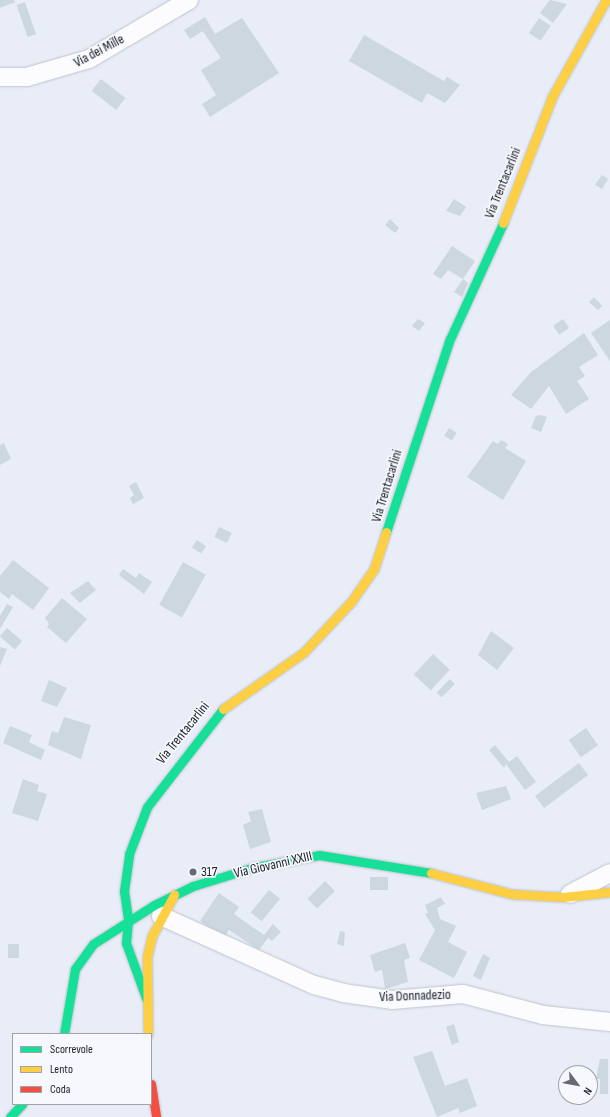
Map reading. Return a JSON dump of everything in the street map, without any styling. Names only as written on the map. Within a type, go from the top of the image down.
[{"type":"street","name":"Via dei Mille","points":[[0,77],[27,77],[89,59],[189,0]]},
{"type":"street","name":"Via Trentacarlini","points":[[146,998],[131,961],[126,943],[128,919],[124,891],[128,860],[147,807],[158,787],[216,714],[304,652],[351,602],[374,569],[450,339],[506,216],[552,97],[606,0]]},
{"type":"street","name":"Via Giovanni XXIII","points":[[64,1033],[70,986],[85,952],[128,919],[174,895],[251,868],[319,855],[364,859],[512,894],[563,897],[610,892]]},
{"type":"street","points":[[563,897],[610,873]]},
{"type":"street","points":[[148,1033],[146,998],[150,945],[161,916],[174,895]]},
{"type":"street","name":"Via Donnadezio","points":[[161,916],[314,985],[343,992],[392,1000],[463,994],[543,1015],[610,1022]]},
{"type":"street","points":[[128,919],[139,930],[150,945]]},
{"type":"street","points":[[85,952],[106,950]]},
{"type":"street","points":[[118,953],[131,961]]},
{"type":"street","points":[[152,1091],[156,1117]]},
{"type":"street","points":[[10,1117],[21,1105]]},
{"type":"building","points":[[0,0],[14,0],[15,2],[0,8]]},
{"type":"building","points":[[550,0],[567,4],[553,23],[540,13]]},
{"type":"building","points":[[25,2],[36,34],[28,37],[16,5]]},
{"type":"building","points":[[205,17],[215,34],[242,18],[279,73],[210,117],[202,104],[216,95],[201,70],[221,58],[203,31],[190,39],[184,30]]},
{"type":"building","points":[[539,18],[551,26],[541,41],[529,33]]},
{"type":"building","points":[[364,35],[444,81],[447,77],[460,85],[445,103],[427,93],[422,103],[349,61]]},
{"type":"building","points":[[101,79],[125,98],[116,110],[92,91]]},
{"type":"building","points":[[602,175],[608,179],[602,189],[595,185]]},
{"type":"building","points":[[454,199],[466,207],[460,216],[446,211]]},
{"type":"building","points":[[390,219],[399,228],[395,233],[385,225]]},
{"type":"building","points":[[452,246],[475,261],[463,279],[448,270],[441,279],[433,274]]},
{"type":"building","points":[[463,279],[468,283],[462,297],[454,292]]},
{"type":"building","points":[[594,297],[602,306],[598,310],[589,302]]},
{"type":"building","points":[[418,319],[425,323],[419,331],[412,326]]},
{"type":"building","points":[[563,319],[569,328],[559,335],[553,326]]},
{"type":"building","points":[[610,320],[610,361],[591,333]]},
{"type":"building","points":[[584,333],[598,355],[579,367],[585,376],[577,381],[589,399],[566,414],[549,386],[531,409],[511,395],[531,372]]},
{"type":"building","points":[[541,415],[547,417],[541,432],[531,428],[536,416]]},
{"type":"building","points":[[449,428],[457,433],[452,440],[444,436]]},
{"type":"building","points":[[501,440],[508,444],[505,448],[526,461],[503,500],[467,477],[493,441],[498,444]]},
{"type":"building","points":[[4,443],[11,459],[0,465],[0,445]]},
{"type":"building","points":[[136,482],[144,498],[133,504],[130,498],[134,495],[129,486]]},
{"type":"building","points":[[219,527],[232,533],[227,543],[214,537]]},
{"type":"building","points":[[197,540],[206,546],[201,554],[192,547]]},
{"type":"building","points":[[13,560],[49,588],[33,610],[12,594],[9,599],[0,592],[0,576]]},
{"type":"building","points":[[183,562],[206,575],[182,617],[159,605]]},
{"type":"building","points":[[123,569],[136,578],[139,573],[152,582],[144,594],[119,575]]},
{"type":"building","points":[[88,581],[96,590],[80,603],[70,593]]},
{"type":"building","points":[[62,598],[87,619],[66,643],[47,627],[49,624],[45,618]]},
{"type":"building","points":[[7,604],[13,607],[0,629],[0,616]]},
{"type":"building","points":[[7,628],[22,641],[15,649],[0,636]]},
{"type":"building","points":[[491,631],[514,648],[497,670],[478,655]]},
{"type":"building","points":[[0,647],[7,649],[0,666]]},
{"type":"building","points":[[433,654],[450,670],[431,690],[414,674]]},
{"type":"building","points":[[450,679],[455,684],[442,697],[437,692]]},
{"type":"building","points":[[49,680],[67,688],[57,707],[41,701]]},
{"type":"building","points":[[64,717],[91,725],[81,759],[48,745],[52,731],[58,733]]},
{"type":"building","points":[[10,726],[32,735],[29,742],[45,750],[41,760],[3,743]]},
{"type":"building","points":[[586,728],[598,745],[581,757],[569,740]]},
{"type":"building","points":[[495,745],[509,762],[517,756],[536,782],[525,790],[506,764],[504,768],[489,750]]},
{"type":"building","points":[[579,763],[588,775],[544,808],[535,796]]},
{"type":"building","points":[[23,779],[39,785],[37,791],[47,794],[38,821],[12,813]]},
{"type":"building","points":[[506,786],[511,799],[482,810],[476,793]]},
{"type":"building","points":[[262,809],[271,842],[250,849],[243,825],[251,821],[248,812]]},
{"type":"building","points":[[370,877],[388,877],[388,890],[370,890]]},
{"type":"building","points":[[325,881],[335,891],[317,909],[307,899]]},
{"type":"building","points":[[269,890],[280,899],[262,921],[251,913]]},
{"type":"building","points":[[219,893],[239,907],[234,914],[264,935],[273,924],[281,932],[272,941],[268,938],[259,950],[229,930],[224,938],[200,921]]},
{"type":"building","points":[[441,897],[445,904],[437,908],[440,919],[456,926],[448,942],[467,952],[454,978],[419,960],[435,930],[425,914],[428,913],[425,905]]},
{"type":"building","points":[[340,931],[345,932],[344,946],[337,944]]},
{"type":"building","points":[[405,943],[410,958],[404,960],[408,982],[385,989],[382,970],[375,972],[370,955]]},
{"type":"building","points":[[8,944],[19,944],[19,958],[8,958]]},
{"type":"building","points":[[483,954],[490,958],[481,980],[473,976]]},
{"type":"building","points":[[454,1024],[459,1042],[452,1045],[446,1027]]},
{"type":"building","points":[[432,1051],[445,1086],[467,1078],[477,1106],[460,1113],[458,1108],[437,1117],[413,1057]]},
{"type":"building","points":[[600,1059],[608,1059],[608,1094],[600,1094],[598,1069]]},
{"type":"traffic: fast","points":[[386,532],[450,339],[503,223]]},
{"type":"traffic: fast","points":[[146,998],[126,943],[128,919],[124,891],[129,854],[147,807],[223,709]]},
{"type":"traffic: fast","points":[[64,1033],[75,969],[93,944],[154,905],[193,886],[251,868],[319,855],[431,873]]},
{"type":"traffic: fast","points":[[10,1117],[21,1105]]},
{"type":"traffic: slow","points":[[503,223],[552,97],[606,0]]},
{"type":"traffic: slow","points":[[223,709],[304,652],[351,602],[374,569],[386,532]]},
{"type":"traffic: slow","points":[[431,873],[512,894],[563,897],[610,892]]},
{"type":"traffic: slow","points":[[148,1033],[147,957],[152,936],[174,895]]},
{"type":"traffic: jam","points":[[152,1091],[156,1117]]},
{"type":"place","name":"317","points":[[193,872]]}]
